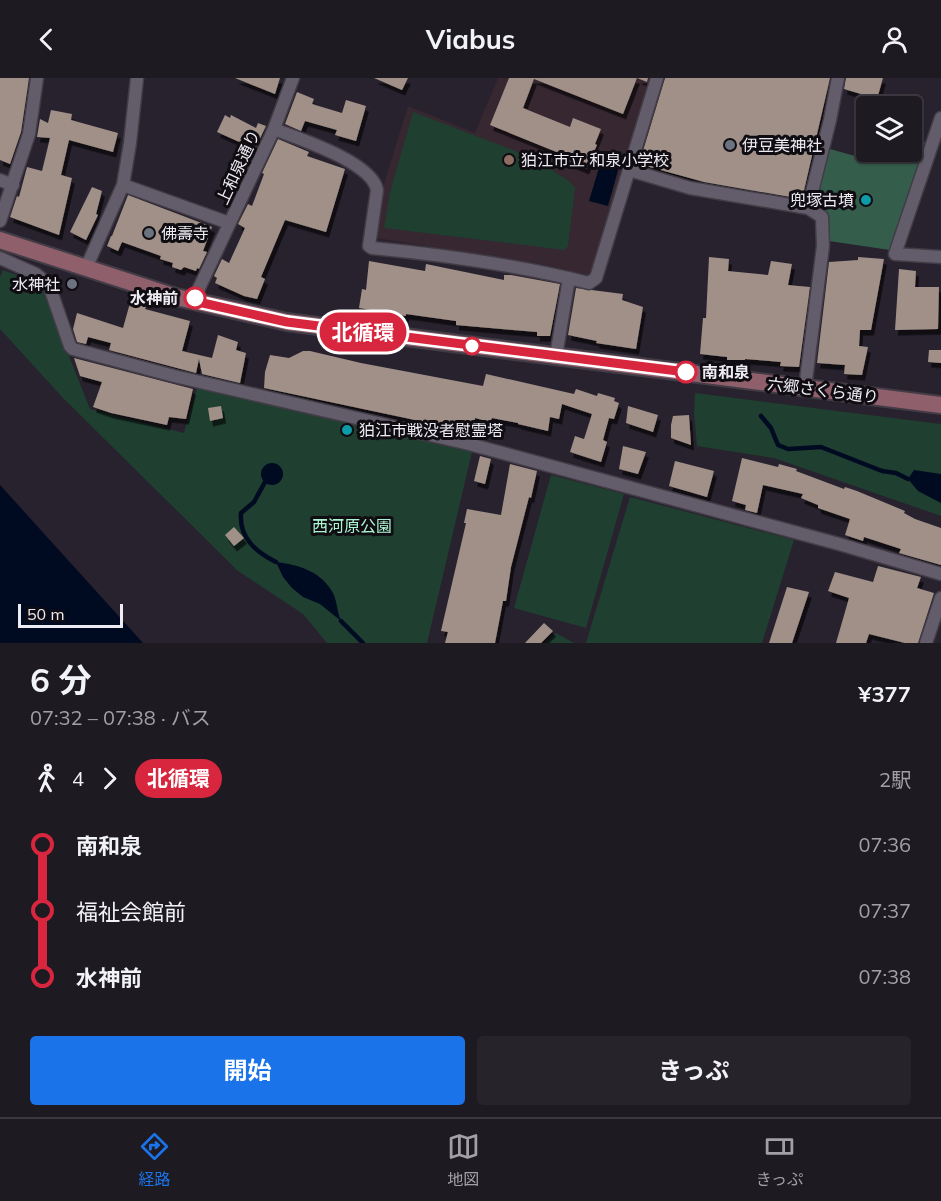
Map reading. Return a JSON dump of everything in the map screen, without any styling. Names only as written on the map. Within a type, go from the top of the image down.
[{"type":"main road","name":"六郷さくら通り","points":[[0,240],[194,301],[287,322],[941,405]]},
{"type":"street","points":[[0,221],[29,134],[37,78]]},
{"type":"street","points":[[87,268],[123,185],[137,78]]},
{"type":"street","name":"上和泉通り","points":[[194,301],[274,129],[293,78]]},
{"type":"street","points":[[274,129],[350,161],[376,183],[369,246],[372,248],[418,252],[526,269],[589,283],[596,278],[657,78]]},
{"type":"street","points":[[808,208],[838,78]]},
{"type":"street","points":[[941,118],[895,254],[941,257]]},
{"type":"street","points":[[629,170],[690,188],[808,208],[822,217],[823,246],[805,388]]},
{"type":"street","points":[[0,180],[13,185]]},
{"type":"street","points":[[123,185],[229,223]]},
{"type":"street","points":[[0,258],[36,274],[49,285],[73,349],[174,376],[469,444],[839,544],[941,574]]},
{"type":"street","points":[[556,356],[569,278]]},
{"type":"street","points":[[926,643],[941,598]]},
{"type":"shaded area","name":"狛江市立 和泉小学校","points":[[498,78],[652,78],[593,271],[589,275],[547,265],[376,238],[383,187],[408,106],[475,133]]},
{"type":"green space","points":[[413,112],[547,163],[553,171],[569,181],[575,188],[568,246],[565,250],[384,228],[390,192]]},
{"type":"green space","points":[[830,149],[856,156],[856,162],[919,162],[890,250],[829,241],[828,217],[815,203]]},
{"type":"green space","name":"西河原公園","points":[[3,270],[36,282],[44,293],[90,409],[184,433],[197,388],[472,452],[427,643],[327,643],[303,614],[238,571],[64,399],[0,329],[0,277]]},
{"type":"green space","points":[[695,393],[941,424],[941,516],[774,458],[697,446]]},
{"type":"green space","points":[[551,475],[624,494],[586,628],[514,608]]},
{"type":"green space","points":[[630,497],[794,540],[762,643],[586,643]]},
{"type":"green space","points":[[556,633],[574,643],[545,643]]},
{"type":"water","points":[[604,151],[622,156],[608,206],[589,201]]},
{"type":"water","points":[[272,463],[280,466],[283,474],[280,482],[272,485],[264,482],[261,474],[264,466]]},
{"type":"water","points":[[914,470],[941,474],[941,503],[918,491],[908,479]]},
{"type":"water","points":[[0,485],[143,643],[0,643]]},
{"type":"water","points":[[276,562],[301,567],[322,579],[333,593],[341,621],[320,604],[303,597],[292,588],[283,577]]},
{"type":"building","points":[[0,78],[29,78],[21,132],[10,164],[0,160]]},
{"type":"building","points":[[235,78],[280,78],[275,94]]},
{"type":"building","points":[[374,78],[408,78],[402,90]]},
{"type":"building","points":[[509,78],[637,78],[623,114],[534,79],[523,108],[570,127],[573,118],[601,129],[595,144],[597,145],[586,169],[557,157],[559,153],[490,125]]},
{"type":"building","name":"伊豆美神社","points":[[665,78],[830,78],[802,199],[704,182],[639,164]]},
{"type":"building","points":[[846,78],[883,78],[878,96],[860,96],[861,94],[844,89]]},
{"type":"building","points":[[297,92],[314,99],[312,104],[342,113],[346,100],[366,106],[356,141],[335,135],[337,130],[305,121],[301,131],[285,124]]},
{"type":"building","points":[[51,110],[72,114],[71,120],[118,133],[113,152],[69,140],[61,175],[72,178],[59,235],[10,217],[17,196],[19,197],[27,167],[42,171],[50,138],[37,137],[40,119],[48,123]]},
{"type":"building","points":[[225,115],[230,118],[231,115],[256,128],[258,123],[266,126],[255,149],[217,132]]},
{"type":"building","points":[[278,139],[309,152],[307,156],[345,169],[326,232],[285,220],[261,277],[265,279],[257,299],[244,296],[215,283],[217,278],[214,276],[222,259],[229,263],[245,228],[238,224],[248,204],[252,206],[264,174],[262,173]]},
{"type":"building","points":[[92,187],[102,191],[96,214],[98,215],[86,240],[70,232]]},
{"type":"building","points":[[128,195],[212,227],[203,251],[207,252],[199,269],[197,268],[196,271],[184,267],[181,270],[172,267],[173,263],[160,259],[161,256],[122,242],[118,251],[107,246]]},
{"type":"building","points":[[709,257],[729,259],[728,271],[768,275],[771,261],[792,264],[788,285],[810,287],[799,367],[780,366],[781,362],[727,360],[727,357],[700,354],[703,318],[706,318]]},
{"type":"building","points":[[858,257],[884,259],[871,330],[860,330],[859,346],[868,347],[862,375],[844,374],[845,365],[817,363],[829,262],[858,260]]},
{"type":"building","points":[[369,261],[425,271],[426,264],[504,280],[504,275],[511,275],[560,284],[550,336],[537,336],[537,332],[456,325],[456,321],[359,308],[362,289],[366,290]]},
{"type":"building","points":[[899,269],[916,271],[915,287],[939,287],[938,329],[895,330]]},
{"type":"building","points":[[576,288],[623,294],[622,300],[643,307],[636,349],[596,343],[597,341],[568,335]]},
{"type":"building","points":[[130,303],[190,321],[182,351],[212,358],[218,335],[238,342],[236,350],[246,353],[240,383],[202,374],[199,359],[196,373],[109,350],[111,343],[88,337],[86,344],[77,342],[73,329],[77,313],[123,328]]},
{"type":"building","points":[[929,350],[941,350],[941,363],[928,362]]},
{"type":"building","points":[[303,351],[483,386],[486,374],[574,394],[576,389],[597,396],[598,393],[615,398],[614,401],[619,403],[614,419],[609,418],[603,440],[607,442],[601,462],[570,452],[575,436],[584,439],[592,414],[562,404],[559,419],[550,417],[548,431],[492,418],[490,422],[475,418],[474,426],[461,427],[450,420],[448,427],[264,388],[265,372],[270,355],[289,358]]},
{"type":"building","points":[[74,358],[193,389],[186,419],[169,417],[167,425],[93,407],[102,382],[80,376]]},
{"type":"building","points":[[221,406],[223,418],[210,421],[208,408]]},
{"type":"building","points":[[628,406],[658,415],[653,432],[626,423]]},
{"type":"building","points":[[689,415],[691,445],[671,438],[673,416]]},
{"type":"building","points":[[623,446],[646,452],[638,474],[619,469]]},
{"type":"building","points":[[480,456],[491,459],[485,484],[474,481]]},
{"type":"building","points":[[742,458],[797,469],[796,471],[844,489],[845,487],[857,491],[905,511],[904,513],[915,519],[941,528],[941,565],[899,553],[901,549],[864,537],[863,541],[845,535],[850,519],[818,508],[818,505],[801,498],[803,494],[763,485],[757,513],[745,510],[746,505],[732,501]]},
{"type":"building","points":[[675,461],[714,471],[707,497],[669,486]]},
{"type":"building","points":[[510,464],[537,471],[511,567],[506,601],[503,601],[495,643],[445,643],[448,632],[441,631],[466,523],[464,523],[467,509],[501,515]]},
{"type":"building","points":[[234,527],[244,538],[234,546],[225,535]]},
{"type":"building","points":[[878,566],[921,577],[917,588],[934,593],[918,643],[905,643],[869,634],[866,643],[836,643],[849,598],[828,591],[835,572],[873,582]]},
{"type":"building","points":[[787,587],[809,592],[792,643],[769,643]]},
{"type":"building","points":[[544,623],[553,631],[541,643],[525,643]]},
{"type":"waterway","points":[[761,416],[771,428],[778,445],[788,449],[821,447],[908,479]]},
{"type":"waterway","points":[[265,482],[254,502],[241,513],[241,522],[250,543],[262,554],[276,562]]},
{"type":"waterway","points":[[341,621],[363,643]]},
{"type":"bus line","name":"北循環","points":[[195,298],[194,301],[287,322],[686,372]]},
{"type":"place","name":"伊豆美神社","points":[[730,145]]},
{"type":"place","name":"狛江市立 和泉小学校","points":[[509,160]]},
{"type":"place","name":"兜塚古墳","points":[[866,200]]},
{"type":"place","name":"佛壽寺","points":[[149,233]]},
{"type":"place","name":"水神社","points":[[72,284]]},
{"type":"place","name":"水神前","points":[[195,298]]},
{"type":"place","name":"南和泉","points":[[686,372]]},
{"type":"place","name":"狛江市戦没者慰霊塔","points":[[347,430]]}]
